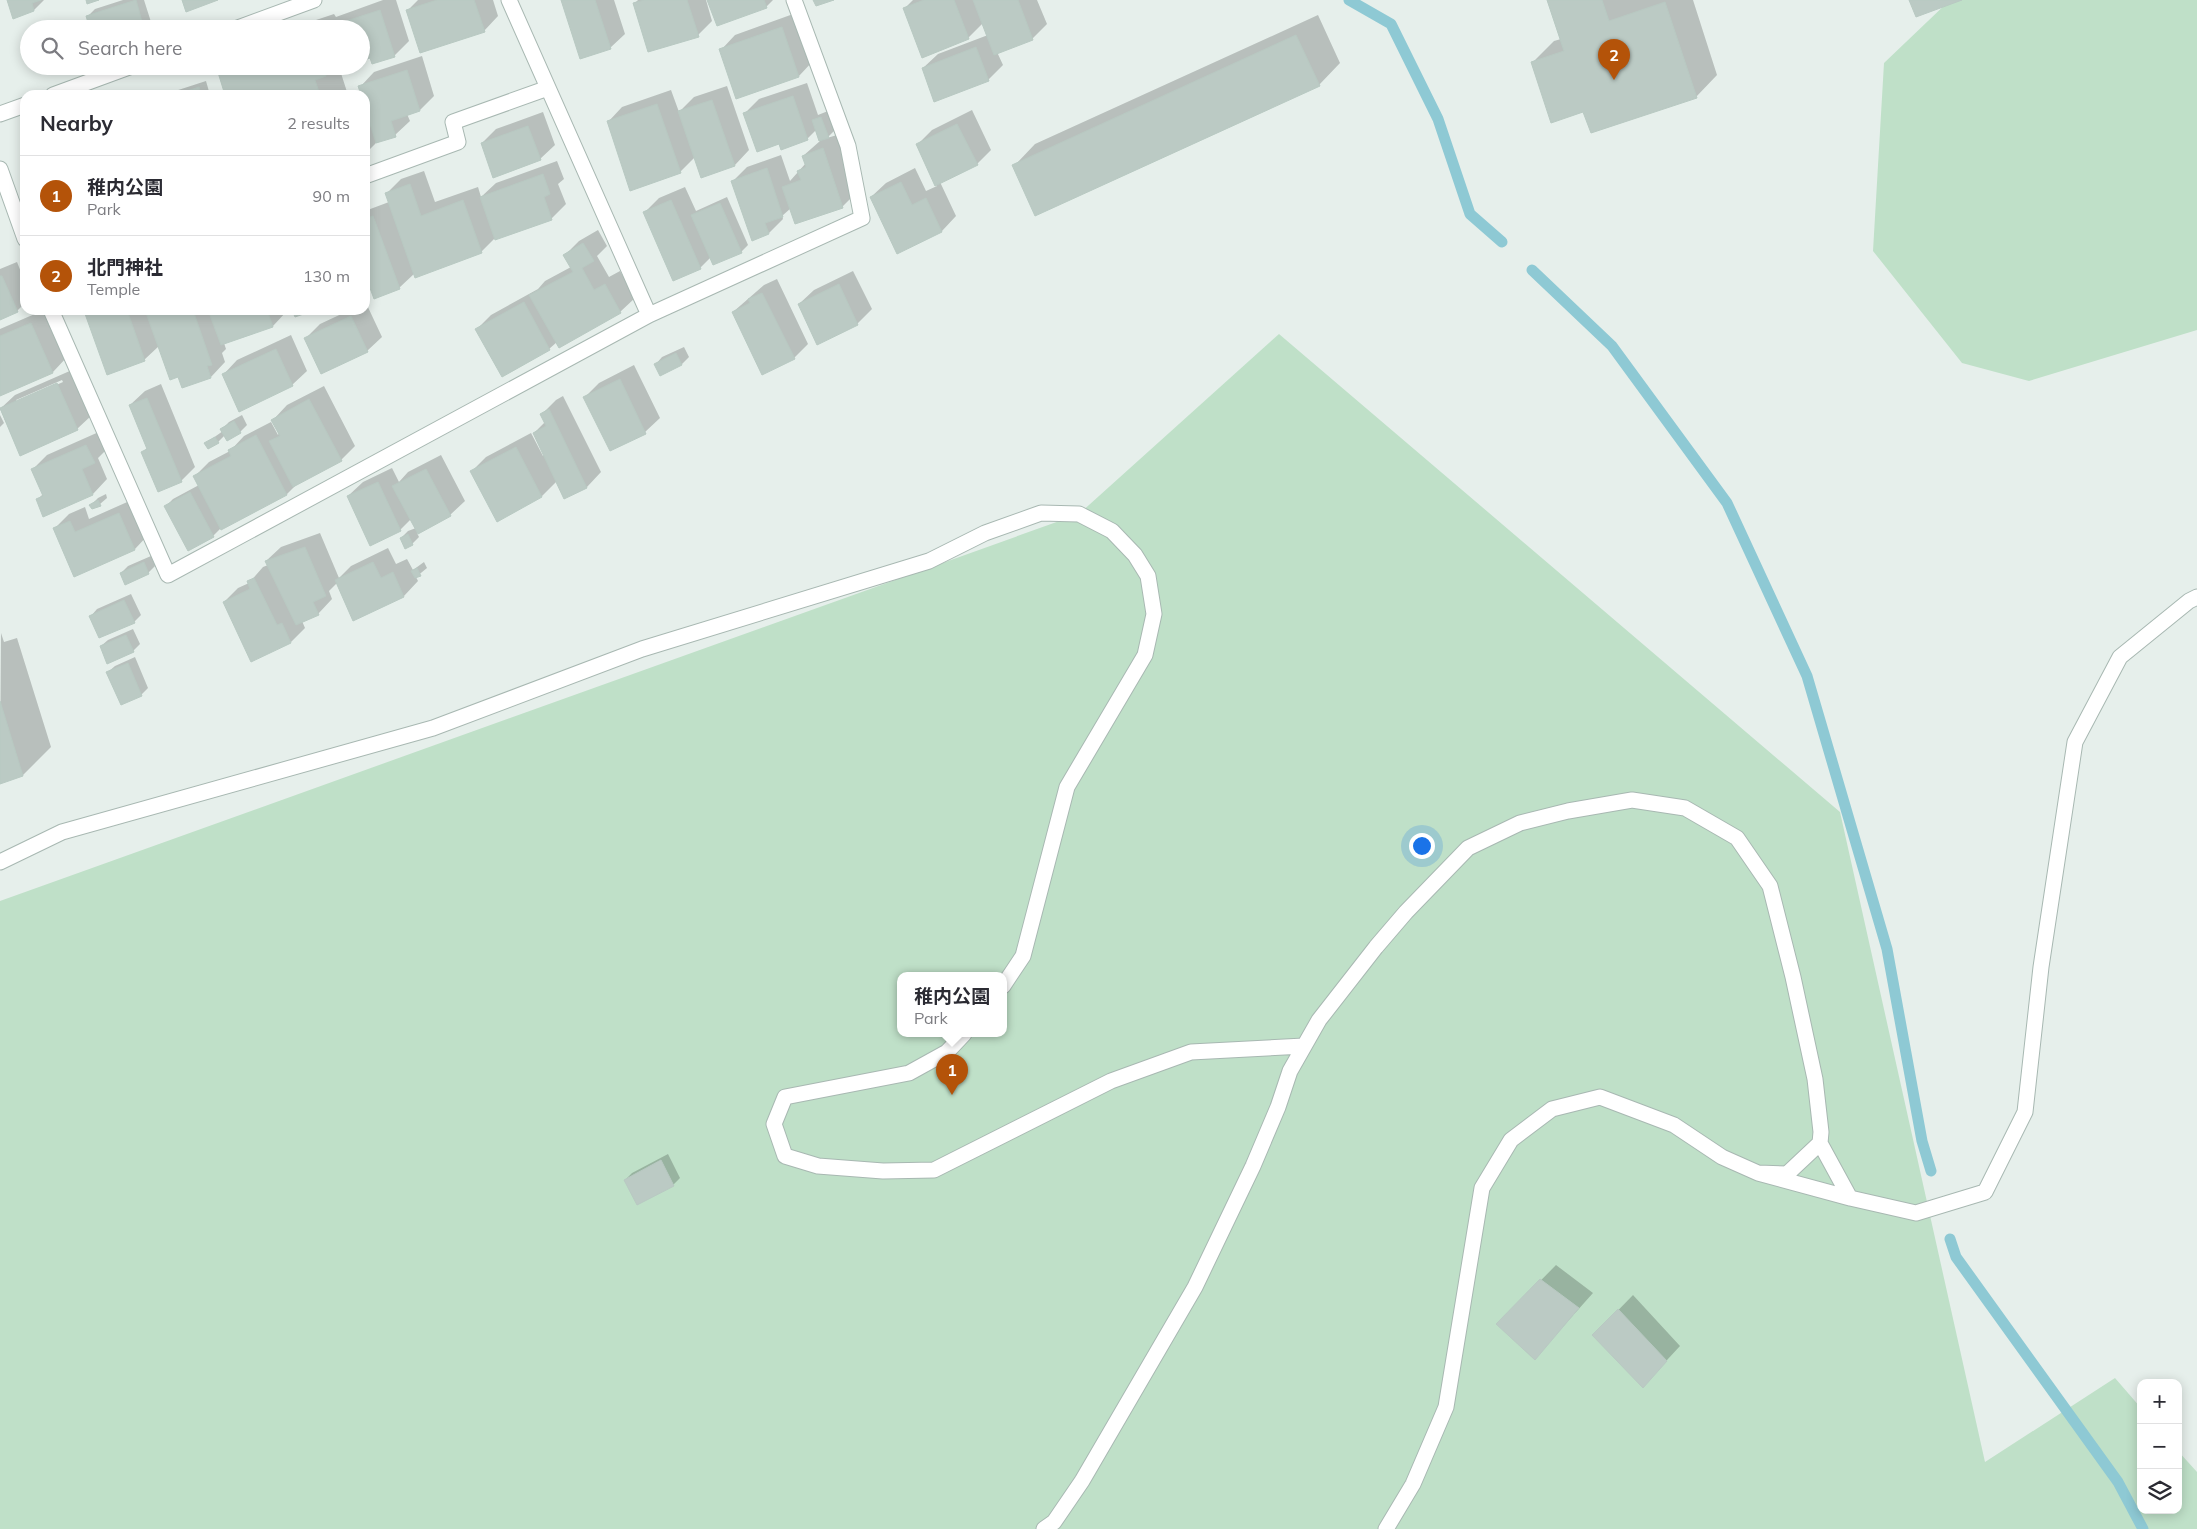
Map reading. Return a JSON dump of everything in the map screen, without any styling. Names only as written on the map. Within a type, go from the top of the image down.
[{"type":"street","points":[[260,20],[314,0]]},
{"type":"street","points":[[509,0],[649,315]]},
{"type":"street","points":[[53,315],[168,576],[649,315],[862,218],[848,146],[794,0]]},
{"type":"street","points":[[67,90],[107,75]]},
{"type":"street","points":[[370,174],[458,142],[453,122],[548,88]]},
{"type":"street","points":[[0,114],[20,107]]},
{"type":"street","points":[[0,168],[20,225]]},
{"type":"street","points":[[0,862],[62,832],[433,728],[642,649],[929,561],[985,532],[1041,513],[1079,514],[1112,531],[1135,555],[1148,576],[1154,614],[1145,655],[1067,787],[1023,956],[1007,980]]},
{"type":"street","points":[[1386,1529],[1412,1484],[1446,1407],[1482,1188],[1511,1140],[1552,1109],[1600,1097],[1674,1125],[1722,1156],[1758,1172],[1850,1198],[1916,1213],[1985,1192],[2024,1112],[2042,967],[2076,742],[2120,656],[2189,600],[2197,596]]},
{"type":"street","points":[[1044,1529],[1054,1522],[1082,1481],[1195,1287],[1253,1166],[1278,1107],[1290,1071],[1320,1020],[1376,947],[1406,912],[1468,848],[1520,823],[1568,811],[1632,800],[1685,808],[1737,838],[1770,886],[1793,977],[1815,1080],[1821,1132],[1820,1143],[1850,1198]]},
{"type":"street","points":[[961,1037],[947,1052],[909,1073],[785,1097],[774,1124],[785,1156],[818,1166],[883,1171],[934,1170],[1111,1081],[1191,1052],[1304,1046]]},
{"type":"street","points":[[1758,1172],[1787,1174],[1820,1143]]},
{"type":"green space","points":[[1950,0],[2197,0],[2197,330],[2029,381],[1962,363],[1873,251],[1884,63]]},
{"type":"green space","points":[[1279,334],[1840,812],[1985,1462],[2115,1378],[2137,1403],[2137,1514],[2182,1514],[2182,1455],[2197,1472],[2197,1529],[0,1529],[0,901],[1079,514]]},
{"type":"building","points":[[7,0],[41,0],[32,3],[34,11],[13,19]]},
{"type":"building","points":[[86,0],[99,0],[87,4]]},
{"type":"building","points":[[136,0],[142,20],[87,20],[86,16]]},
{"type":"building","points":[[182,0],[218,0],[186,12]]},
{"type":"building","points":[[437,0],[474,0],[485,32],[420,53],[406,10]]},
{"type":"building","points":[[561,0],[595,0],[611,49],[580,59]]},
{"type":"building","points":[[644,0],[687,0],[699,37],[648,52],[633,3]]},
{"type":"building","points":[[707,0],[764,0],[767,8],[717,26]]},
{"type":"building","points":[[813,0],[834,0],[816,6]]},
{"type":"building","points":[[924,0],[954,0],[969,39],[922,58],[903,8]]},
{"type":"building","points":[[973,0],[1018,0],[1033,40],[994,55]]},
{"type":"building","points":[[1547,0],[1602,0],[1609,21],[1665,2],[1697,98],[1591,133],[1583,112],[1551,123],[1531,62],[1564,51]]},
{"type":"building","points":[[1909,0],[1962,0],[1916,17]]},
{"type":"building","points":[[380,10],[395,57],[372,64],[370,58],[370,20],[349,20]]},
{"type":"building","points":[[782,27],[799,77],[736,99],[719,49]]},
{"type":"building","points":[[1296,35],[1320,86],[1035,216],[1012,165]]},
{"type":"building","points":[[976,47],[989,81],[934,102],[922,68]]},
{"type":"building","points":[[407,70],[420,111],[391,121],[396,137],[376,143],[370,124],[370,90],[359,90],[358,86]]},
{"type":"building","points":[[219,75],[326,76],[315,80],[318,90],[223,90]]},
{"type":"building","points":[[793,96],[808,140],[781,150],[779,144],[757,152],[743,113]]},
{"type":"building","points":[[712,100],[735,166],[701,178],[678,111]]},
{"type":"building","points":[[657,104],[681,173],[630,191],[607,121]]},
{"type":"building","points":[[821,117],[829,138],[819,141],[812,120]]},
{"type":"building","points":[[957,124],[978,165],[935,186],[916,144]]},
{"type":"building","points":[[528,126],[541,160],[493,178],[481,143]]},
{"type":"building","points":[[823,148],[843,208],[795,224],[782,187],[801,180],[797,171],[806,167],[802,156]]},
{"type":"building","points":[[767,168],[783,217],[765,223],[769,234],[752,241],[731,181]]},
{"type":"building","points":[[543,174],[550,194],[544,197],[552,220],[495,240],[480,197]]},
{"type":"building","points":[[901,182],[912,205],[926,198],[942,232],[897,254],[870,197]]},
{"type":"building","points":[[410,184],[421,216],[463,200],[482,253],[415,278],[385,193]]},
{"type":"building","points":[[671,200],[701,269],[673,281],[643,212]]},
{"type":"building","points":[[720,203],[742,253],[713,265],[691,215]]},
{"type":"building","points":[[373,216],[400,289],[374,299],[370,288],[370,217]]},
{"type":"building","points":[[583,243],[594,261],[582,268],[594,290],[605,284],[621,313],[559,348],[529,295],[573,272],[563,255]]},
{"type":"building","points":[[0,276],[2,276],[18,312],[0,320]]},
{"type":"building","points":[[839,284],[858,325],[817,345],[798,304]]},
{"type":"building","points":[[762,293],[795,359],[762,375],[732,312],[750,303],[748,299]]},
{"type":"building","points":[[524,302],[550,350],[502,377],[475,329]]},
{"type":"building","points":[[85,315],[129,315],[145,361],[107,375]]},
{"type":"building","points":[[147,315],[195,315],[212,365],[207,366],[211,378],[182,388],[178,377],[170,380]]},
{"type":"building","points":[[210,315],[269,315],[273,327],[221,345]]},
{"type":"building","points":[[351,316],[368,352],[321,374],[304,338]]},
{"type":"building","points":[[31,323],[53,373],[0,396],[0,336]]},
{"type":"building","points":[[276,349],[293,386],[239,412],[222,374]]},
{"type":"building","points":[[676,353],[682,365],[660,376],[654,364]]},
{"type":"building","points":[[620,379],[646,434],[610,451],[583,397]]},
{"type":"building","points":[[57,383],[78,430],[20,456],[0,408]]},
{"type":"building","points":[[147,398],[182,482],[158,492],[141,452],[147,449],[129,405]]},
{"type":"building","points":[[309,399],[342,461],[293,487],[269,441],[280,436],[271,420]]},
{"type":"building","points":[[549,409],[587,488],[564,499],[533,433],[546,426],[540,414]]},
{"type":"building","points":[[234,421],[241,433],[227,441],[220,429]]},
{"type":"building","points":[[256,435],[287,495],[221,530],[193,476],[231,456],[228,450]]},
{"type":"building","points":[[215,437],[219,443],[208,449],[204,443]]},
{"type":"building","points":[[86,445],[95,463],[82,469],[93,495],[43,517],[36,499],[43,496],[31,469]]},
{"type":"building","points":[[516,447],[542,497],[497,522],[470,471]]},
{"type":"building","points":[[426,469],[451,516],[418,534],[392,486]]},
{"type":"building","points":[[378,482],[401,531],[370,546],[347,496]]},
{"type":"building","points":[[190,492],[214,537],[188,551],[164,506]]},
{"type":"building","points":[[98,500],[101,506],[92,509],[89,505]]},
{"type":"building","points":[[119,513],[135,550],[74,577],[53,528],[70,521],[75,532]]},
{"type":"building","points":[[408,534],[413,545],[405,549],[400,538]]},
{"type":"building","points":[[305,547],[326,596],[313,602],[319,615],[296,625],[265,561]]},
{"type":"building","points":[[144,562],[149,574],[125,585],[120,573]]},
{"type":"building","points":[[373,562],[381,578],[393,572],[404,597],[353,621],[335,580]]},
{"type":"building","points":[[417,568],[421,576],[415,578],[411,571]]},
{"type":"building","points":[[254,578],[277,625],[282,623],[291,643],[251,662],[223,602],[250,589],[247,581]]},
{"type":"building","points":[[124,600],[135,623],[99,638],[89,616]]},
{"type":"building","points":[[126,635],[134,652],[107,664],[100,646]]},
{"type":"building","points":[[128,663],[142,696],[121,705],[106,672]]},
{"type":"building","points":[[0,701],[23,776],[0,784]]},
{"type":"building","points":[[661,1160],[674,1186],[637,1205],[624,1180]]},
{"type":"building","points":[[1540,1279],[1579,1308],[1535,1360],[1496,1324]]},
{"type":"building","points":[[1618,1309],[1667,1361],[1643,1388],[1592,1335]]},
{"type":"waterway","points":[[1349,0],[1391,24],[1438,119],[1470,214],[1502,242]]},
{"type":"waterway","points":[[1532,270],[1612,346],[1727,503],[1807,676],[1887,949],[1922,1141],[1931,1171]]},
{"type":"waterway","points":[[1950,1239],[1956,1257],[2118,1482],[2143,1529]]},
{"type":"place","name":"北門神社","points":[[1614,80]]},
{"type":"place","name":"稚内公園","points":[[952,1095]]}]
